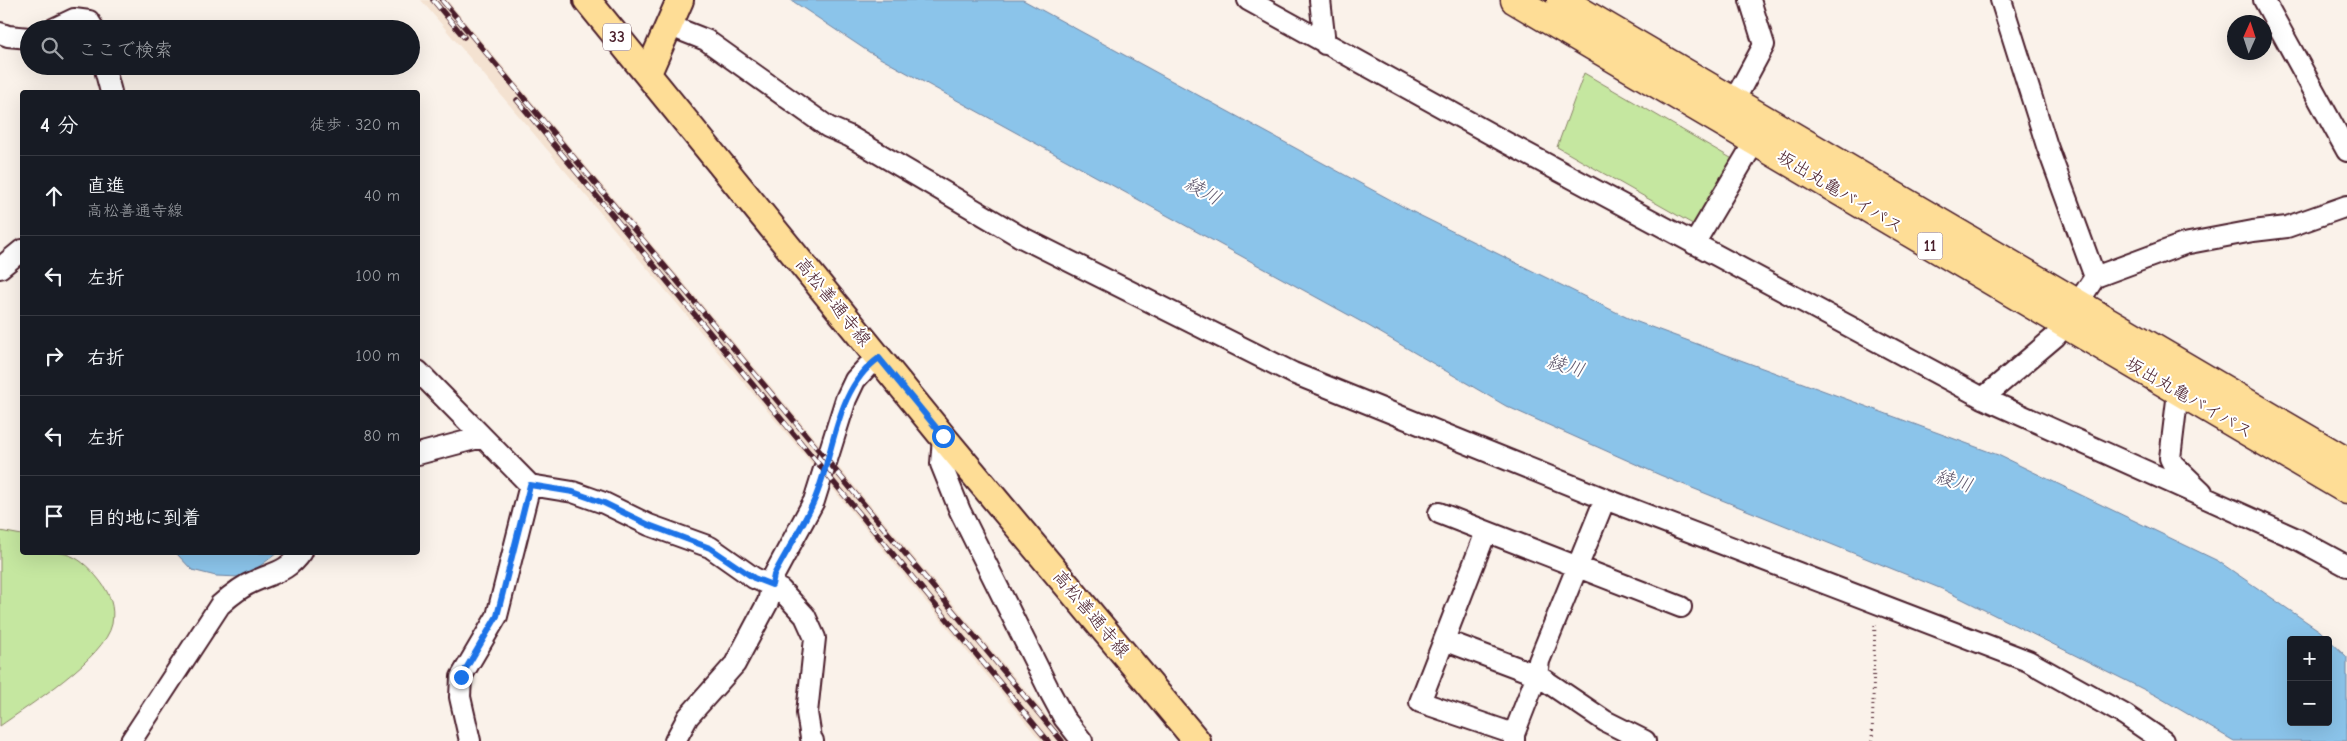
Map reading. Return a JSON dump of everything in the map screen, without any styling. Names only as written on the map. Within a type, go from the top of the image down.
[{"type":"highway","name":"坂出丸亀バイパス","points":[[1515,0],[1728,112],[2072,316],[2178,392],[2347,490]]},
{"type":"highway","name":"坂出丸亀バイパス","points":[[1561,0],[1728,112],[1755,141],[2072,316],[2347,462]]},
{"type":"main road","name":"高松善通寺線","points":[[587,0],[943,436],[1197,741]]},
{"type":"main road","points":[[648,73],[675,10]]},
{"type":"street","points":[[1248,0],[1325,44],[1694,244],[1983,398],[2297,538],[2347,566]]},
{"type":"street","points":[[1320,0],[1325,44]]},
{"type":"street","points":[[1728,112],[1764,45],[1750,0]]},
{"type":"street","points":[[2001,0],[2048,146],[2095,277]]},
{"type":"street","points":[[2264,0],[2347,151]]},
{"type":"street","points":[[675,10],[706,40],[828,126],[1019,236],[1293,373],[1605,498],[2028,661],[2125,715],[2163,741]]},
{"type":"street","points":[[0,33],[20,37]]},
{"type":"street","points":[[106,75],[110,90]]},
{"type":"street","points":[[1694,244],[1755,141]]},
{"type":"street","points":[[1983,398],[2056,336],[2072,316],[2095,277],[2184,244],[2253,230],[2287,227],[2347,206]]},
{"type":"street","points":[[0,268],[20,252]]},
{"type":"street","points":[[675,741],[688,718],[735,664],[768,602],[774,575],[814,501],[852,387],[867,367],[879,358]]},
{"type":"street","points":[[420,372],[530,485],[573,492],[604,503],[649,525],[710,548],[754,578],[781,590],[805,616],[815,638],[807,713],[813,741]]},
{"type":"street","points":[[2178,392],[2170,458],[2173,464],[2193,481],[2208,499]]},
{"type":"street","points":[[943,436],[941,464],[960,511],[1050,692],[1064,718],[1082,741]]},
{"type":"street","points":[[420,453],[482,437]]},
{"type":"street","points":[[470,741],[460,697],[461,677],[497,616],[530,485]]},
{"type":"street","points":[[1486,532],[1420,702],[1514,738],[1537,675],[1539,661],[1605,498]]},
{"type":"street","points":[[1440,513],[1681,608]]},
{"type":"street","points":[[131,741],[220,605],[234,593],[255,581],[280,573],[298,555]]},
{"type":"street","points":[[1444,640],[1537,675],[1605,722],[1645,741]]},
{"type":"path","points":[[1872,741],[1875,642],[1874,603]]},
{"type":"shaded area","points":[[421,0],[447,0],[1068,741],[1041,741],[823,477]]},
{"type":"green space","points":[[1584,73],[1736,161],[1698,227],[1557,147]]},
{"type":"green space","points":[[0,531],[20,535],[20,555],[69,555],[74,557],[91,570],[104,586],[111,601],[113,612],[112,624],[106,637],[81,666],[46,694],[0,726]]},
{"type":"water","name":"綾川","points":[[791,0],[1023,0],[1413,212],[1632,320],[1998,455],[2218,561],[2320,631],[2325,636],[2287,636],[2287,726],[2332,726],[2332,643],[2347,657],[2347,741],[2234,741],[2155,695],[1942,589],[1660,475],[1506,406],[1367,325],[869,52]]},
{"type":"water","points":[[178,555],[274,555],[256,569],[240,577],[216,576],[192,570]]},
{"type":"railway","points":[[433,0],[464,37]]},
{"type":"railway","points":[[442,0],[1062,741]]},
{"type":"railway","points":[[517,100],[1048,741]]},
{"type":"route","points":[[461,677],[473,653],[497,616],[530,485],[573,492],[604,503],[649,525],[710,548],[754,578],[772,585],[774,575],[814,501],[825,472],[846,399],[855,380],[867,367],[879,358],[943,436]]}]
